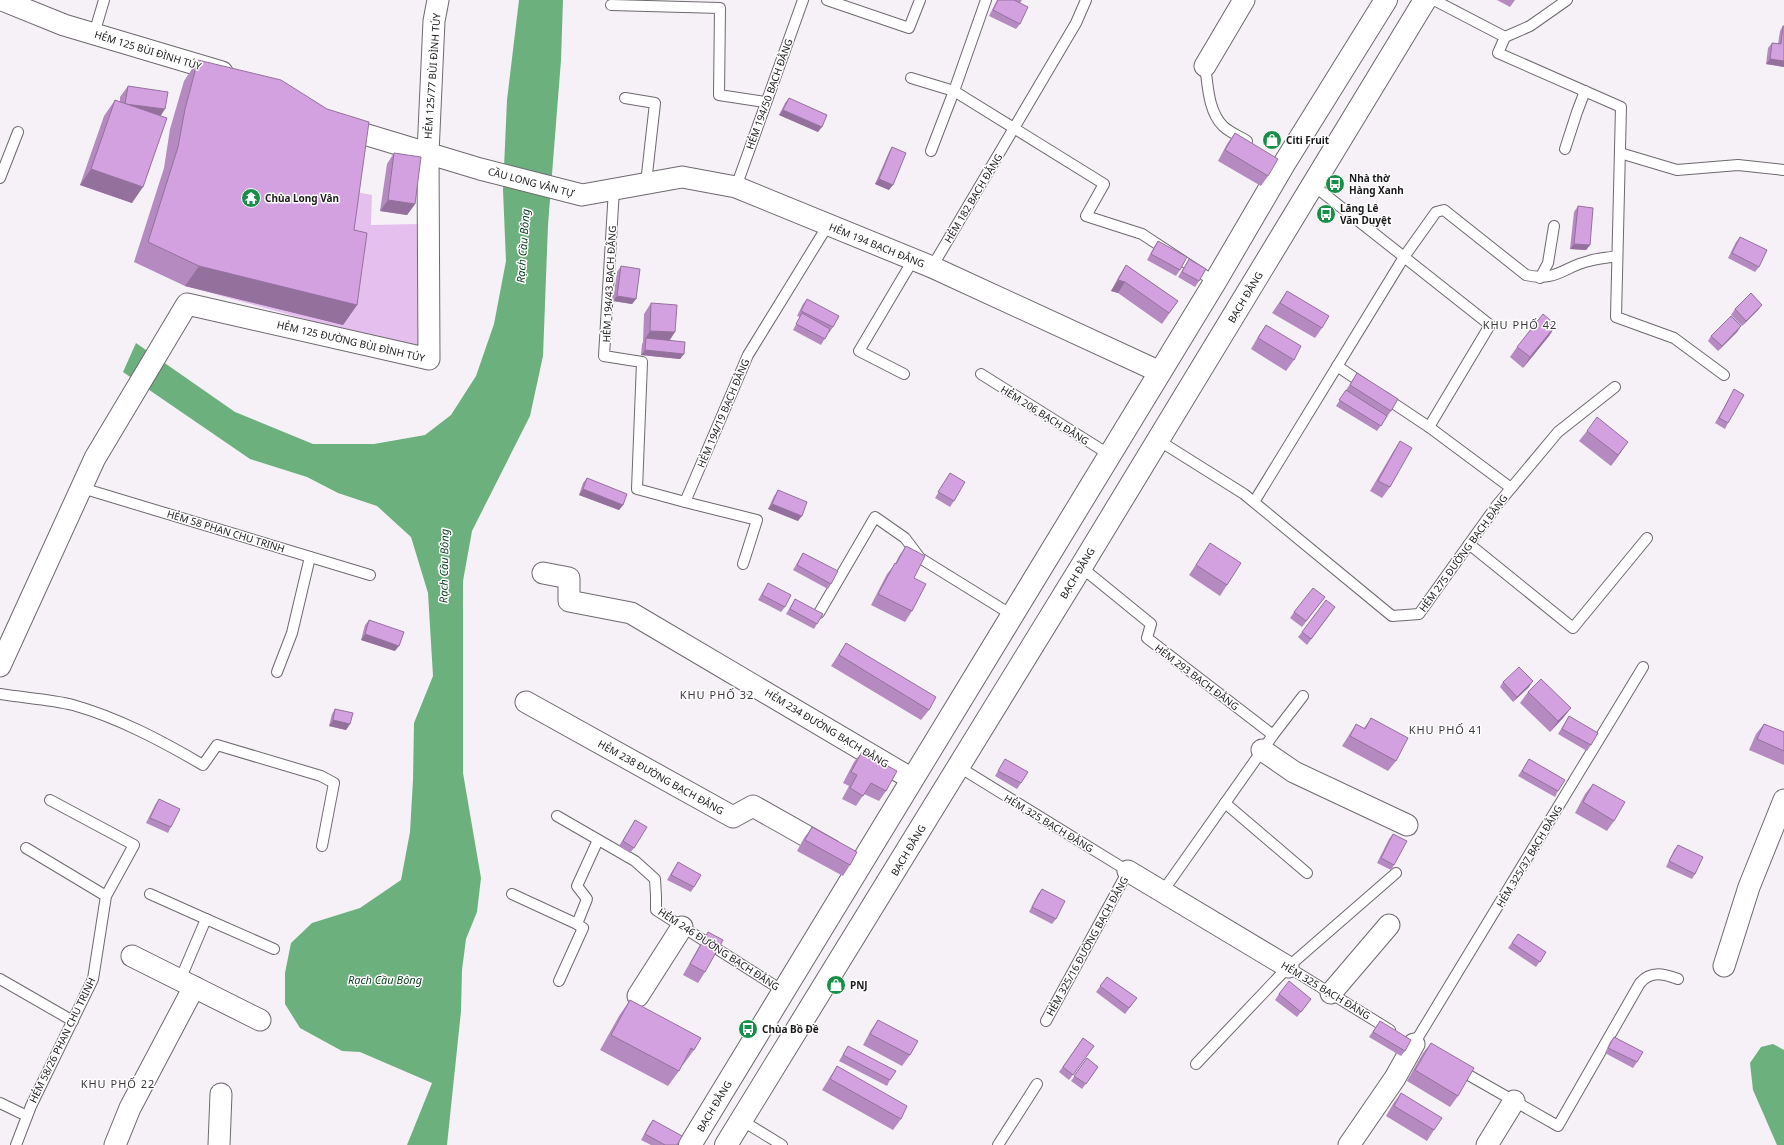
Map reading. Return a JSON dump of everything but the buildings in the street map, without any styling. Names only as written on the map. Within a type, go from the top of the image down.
[{"type":"main road","name":"BẠCH ĐẰNG","points":[[690,1145],[1215,282],[1279,161],[1385,0]]},
{"type":"main road","name":"BẠCH ĐẰNG","points":[[726,1145],[1081,567],[1425,0]]},
{"type":"main road","points":[[1160,372],[1189,389]]},
{"type":"main road","points":[[912,779],[940,797]]},
{"type":"street","name":"HẺM 125 BÙI ĐÌNH TÚY","points":[[2,0],[64,25],[233,75],[240,79]]},
{"type":"street","name":"HẺM 125/77 BÙI ĐÌNH TÚY","points":[[428,153],[434,21],[438,0]]},
{"type":"street","points":[[1205,66],[1244,0]]},
{"type":"street","points":[[320,121],[428,153]]},
{"type":"street","name":"CẦU LONG VÂN TỰ","points":[[428,153],[480,169],[582,195]]},
{"type":"street","name":"HẺM 125 ĐƯỜNG BÙI ĐÌNH TÚY","points":[[82,488],[95,458],[187,304],[429,359],[428,153]]},
{"type":"street","name":"HẺM 194 BẠCH ĐẰNG","points":[[582,195],[682,177],[736,188],[922,264],[1160,372]]},
{"type":"street","points":[[0,666],[82,488]]},
{"type":"street","name":"HẺM 234 ĐƯỜNG BẠCH ĐẰNG","points":[[543,573],[569,578],[569,601],[631,613],[912,779]]},
{"type":"street","name":"HẺM 238 ĐƯỜNG BẠCH ĐẰNG","points":[[526,702],[733,817],[753,806],[859,867]]},
{"type":"street","points":[[1268,742],[1294,772],[1407,825]]},
{"type":"street","points":[[1724,966],[1748,887],[1784,800]]},
{"type":"street","name":"HẺM 325 BẠCH ĐẰNG","points":[[1128,871],[1288,967]]},
{"type":"street","points":[[1331,993],[1389,925]]},
{"type":"street","points":[[638,996],[682,927]]},
{"type":"street","points":[[132,956],[260,1020]]},
{"type":"street","points":[[115,1145],[130,1108],[187,984]]},
{"type":"street","points":[[1349,1145],[1395,1078],[1409,1041]]},
{"type":"street","points":[[219,1145],[221,1094]]},
{"type":"street","points":[[1487,1145],[1514,1101]]},
{"type":"lane","points":[[94,34],[104,0]]},
{"type":"lane","name":"HẺM 194/50 BẠCH ĐẰNG","points":[[736,188],[802,0]]},
{"type":"lane","points":[[827,0],[909,28],[920,0]]},
{"type":"lane","points":[[931,151],[986,0]]},
{"type":"lane","name":"HẺM 182 BẠCH ĐẰNG","points":[[904,374],[859,351],[922,264],[1014,129],[1076,23],[1086,0]]},
{"type":"lane","points":[[1434,0],[1505,37]]},
{"type":"lane","points":[[1567,0],[1530,26],[1505,37],[1498,53],[1621,107],[1616,317],[1674,338],[1724,375]]},
{"type":"lane","points":[[611,6],[702,4],[720,8],[720,95],[765,102]]},
{"type":"lane","points":[[1205,66],[1212,107],[1217,118],[1223,126],[1255,146]]},
{"type":"lane","points":[[911,78],[954,91],[1104,184],[1086,216],[1142,234],[1215,282]]},
{"type":"lane","points":[[1565,149],[1585,91]]},
{"type":"lane","points":[[625,98],[655,102],[646,183]]},
{"type":"lane","points":[[0,178],[18,132]]},
{"type":"lane","points":[[1620,153],[1677,170],[1738,165],[1784,170]]},
{"type":"lane","points":[[1313,185],[1490,324],[1429,427]]},
{"type":"lane","name":"HẺM 194/43 BẠCH ĐẰNG","points":[[614,189],[604,356],[642,362],[636,489],[685,502]]},
{"type":"lane","points":[[1254,502],[1404,257],[1436,212],[1444,210],[1526,275],[1540,278],[1554,276],[1588,261],[1618,256]]},
{"type":"lane","name":"HẺM 194/19 BẠCH ĐẰNG","points":[[685,502],[748,355],[828,225]]},
{"type":"lane","points":[[1540,278],[1548,263],[1554,226]]},
{"type":"lane","points":[[1337,366],[1429,427],[1511,488]]},
{"type":"lane","name":"HẺM 206 BẠCH ĐẰNG","points":[[980,374],[1110,455]]},
{"type":"lane","name":"HẺM 275 ĐƯỜNG BẠCH ĐẰNG","points":[[1158,440],[1244,494],[1392,616],[1418,614],[1511,488],[1558,432],[1615,387]]},
{"type":"lane","name":"HẺM 58 PHAN CHU TRINH","points":[[82,488],[370,574]]},
{"type":"lane","points":[[685,502],[757,520],[743,564]]},
{"type":"lane","points":[[819,613],[875,517],[905,538],[920,558],[1012,614]]},
{"type":"lane","points":[[1469,544],[1573,628],[1647,538]]},
{"type":"lane","points":[[277,672],[292,633],[310,557]]},
{"type":"lane","name":"HẺM 293 BẠCH ĐẰNG","points":[[1081,567],[1151,624],[1147,638],[1268,742]]},
{"type":"lane","name":"HẺM 325/37 BẠCH ĐẰNG","points":[[1409,1041],[1643,667]]},
{"type":"lane","points":[[0,694],[72,705],[121,722],[175,748],[203,765],[217,744],[321,776],[334,783],[322,846]]},
{"type":"lane","points":[[1163,891],[1268,742],[1303,696]]},
{"type":"lane","name":"HẺM 325 BẠCH ĐẰNG","points":[[958,767],[1128,871]]},
{"type":"lane","name":"HẺM 58/26 PHAN CHU TRINH","points":[[16,1145],[27,1116],[93,979],[106,896],[134,845],[50,800]]},
{"type":"lane","points":[[1225,803],[1307,873]]},
{"type":"lane","name":"HẺM 246 ĐƯỜNG BẠCH ĐẰNG","points":[[558,816],[635,862],[655,879],[656,910],[783,991]]},
{"type":"lane","points":[[577,924],[587,899],[577,886],[598,840]]},
{"type":"lane","points":[[26,848],[106,896]]},
{"type":"lane","name":"HẺM 325/16 ĐƯỜNG BẠCH ĐẰNG","points":[[1046,1021],[1128,871]]},
{"type":"lane","points":[[1196,1064],[1288,967],[1396,873]]},
{"type":"lane","points":[[150,894],[274,949]]},
{"type":"lane","points":[[512,894],[583,928],[558,981]]},
{"type":"lane","points":[[187,984],[206,919]]},
{"type":"lane","name":"HẺM 325 BẠCH ĐẰNG","points":[[1288,967],[1409,1041]]},
{"type":"lane","points":[[1448,1063],[1558,1126],[1638,985],[1646,976],[1656,974],[1666,974],[1678,979]]},
{"type":"lane","points":[[0,979],[73,1021]]},
{"type":"lane","points":[[998,1145],[1036,1084]]},
{"type":"lane","points":[[0,1103],[27,1116]]},
{"type":"lane","points":[[741,1120],[782,1145]]},
{"type":"shaded area","points":[[346,190],[372,195],[371,225],[419,224],[418,350],[185,286],[194,258]]},
{"type":"water","name":"Rạch Cầu Bông","points":[[519,0],[563,0],[561,60],[548,225],[543,356],[530,416],[472,531],[463,581],[463,773],[481,878],[477,912],[466,939],[462,970],[461,1011],[447,1145],[407,1145],[432,1083],[360,1052],[342,1051],[300,1028],[285,1004],[285,973],[291,943],[312,923],[360,908],[401,880],[410,832],[414,723],[433,676],[428,593],[411,537],[377,506],[338,493],[307,477],[250,459],[123,372],[136,343],[235,412],[313,444],[374,444],[425,435],[451,415],[476,376],[494,324],[506,261],[503,190],[507,100]]},
{"type":"water","points":[[1773,1044],[1784,1050],[1784,1145],[1777,1145],[1753,1090],[1750,1063],[1761,1047]]},
{"type":"place","name":"Citi Fruit","points":[[1272,140]]},
{"type":"place","name":"Nhà thờ Hàng Xanh","points":[[1335,184]]},
{"type":"place","name":"Chùa Long Vân","points":[[251,198]]},
{"type":"place","name":"Lăng Lê Văn Duyệt","points":[[1326,214]]},
{"type":"place","name":"PNJ","points":[[836,985]]},
{"type":"place","name":"Chùa Bồ Đề","points":[[748,1029]]},
{"type":"district","name":"KHU PHỐ 42","points":[[1520,325]]},
{"type":"district","name":"KHU PHỐ 32","points":[[717,695]]},
{"type":"district","name":"KHU PHỐ 41","points":[[1446,730]]},
{"type":"district","name":"KHU PHỐ 22","points":[[118,1084]]}]
